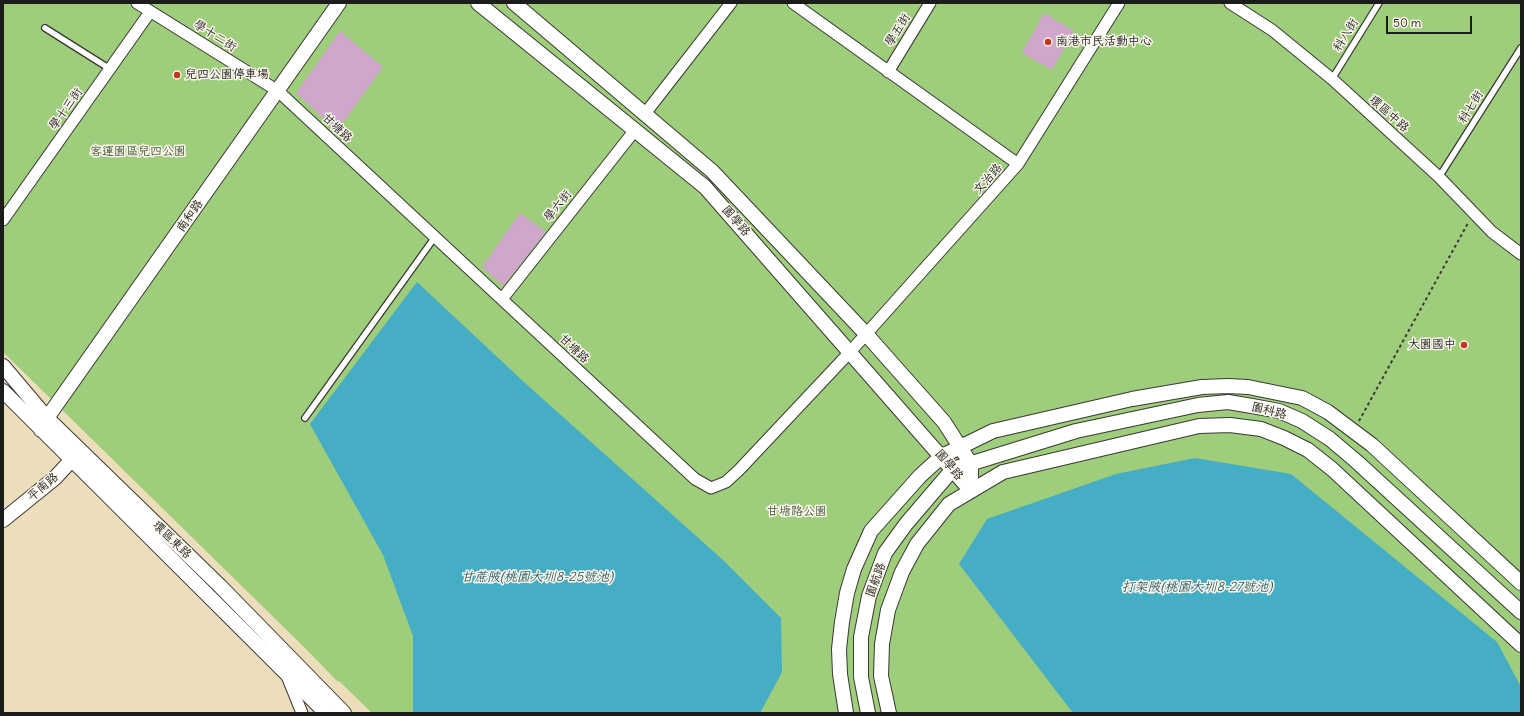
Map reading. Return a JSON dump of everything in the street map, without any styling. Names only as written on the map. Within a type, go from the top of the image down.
[{"type":"street","name":"學十二街","points":[[137,3],[278,91]]},
{"type":"street","name":"南和路","points":[[44,424],[339,3]]},
{"type":"street","name":"園學路","points":[[478,3],[705,187],[971,490]]},
{"type":"street","name":"園學路","points":[[514,3],[644,115],[712,171],[866,334],[944,422],[971,464],[971,490]]},
{"type":"street","points":[[644,115],[731,3]]},
{"type":"street","points":[[792,3],[1018,164]]},
{"type":"street","name":"學五街","points":[[888,72],[930,3]]},
{"type":"street","name":"文治路","points":[[850,352],[1018,164],[1119,3]]},
{"type":"street","name":"環區中路","points":[[1230,3],[1272,30],[1332,79],[1439,177],[1492,232],[1521,254]]},
{"type":"street","name":"學十三街","points":[[3,220],[150,12]]},
{"type":"street","name":"甘塘路","points":[[278,91],[695,479],[711,488],[726,482],[739,470],[850,352]]},
{"type":"street","name":"學六街","points":[[502,299],[635,130]]},
{"type":"street","name":"環區東路","points":[[3,366],[44,424]]},
{"type":"street","points":[[846,713],[840,674],[839,649],[847,593],[854,569],[871,532],[920,476],[942,456],[993,431],[1132,398],[1202,387],[1248,387],[1302,398],[1328,412],[1372,445],[1521,583]]},
{"type":"street","name":"環區東路","points":[[3,391],[44,424],[326,713]]},
{"type":"street","name":"園科路","points":[[953,469],[1076,431],[1198,404],[1228,402],[1279,411],[1302,421],[1330,439],[1521,612]]},
{"type":"street","points":[[889,713],[881,676],[882,644],[890,603],[902,572],[917,544],[949,504],[1003,472],[1198,426],[1230,425],[1261,429],[1308,450],[1332,469],[1521,645]]},
{"type":"street","name":"環區東路","points":[[76,456],[221,587],[344,713]]},
{"type":"street","name":"平南路","points":[[3,520],[55,478],[76,456]]},
{"type":"street","name":"園航路","points":[[868,713],[861,677],[861,637],[869,596],[886,553],[906,524],[953,469]]},
{"type":"street","points":[[286,673],[302,713]]},
{"type":"lane","name":"科八街","points":[[1332,79],[1379,3]]},
{"type":"lane","points":[[45,28],[110,69]]},
{"type":"lane","name":"科七街","points":[[1439,177],[1521,48]]},
{"type":"lane","points":[[305,418],[435,237]]},
{"type":"path","points":[[1354,431],[1473,213]]},
{"type":"green space","points":[[3,3],[1521,3],[1521,713],[372,713],[339,681],[338,682],[3,352]]},
{"type":"water","name":"甘蔗陂(桃園大圳8-25號池)","points":[[417,282],[525,383],[723,560],[781,618],[782,672],[760,713],[413,713],[413,636],[383,555],[310,424]]},
{"type":"water","name":"打架陂(桃園大圳8-27號池)","points":[[1195,458],[1291,474],[1497,642],[1521,687],[1521,713],[1073,713],[959,564],[987,519],[1116,474]]},
{"type":"building","name":"南港市民活動中心","points":[[1044,13],[1074,31],[1052,70],[1022,53]]},
{"type":"building","points":[[340,31],[383,67],[337,131],[296,93]]},
{"type":"building","points":[[520,213],[546,232],[503,286],[482,267]]},
{"type":"place","name":"南港市民活動中心","points":[[1048,42]]},
{"type":"place","name":"兒四公園停車場","points":[[177,75]]},
{"type":"place","name":"大園國中","points":[[1464,345]]},
{"type":"park label","name":"客運園區兒四公園","points":[[138,152]]},
{"type":"park label","name":"甘塘路公園","points":[[797,512]]}]
